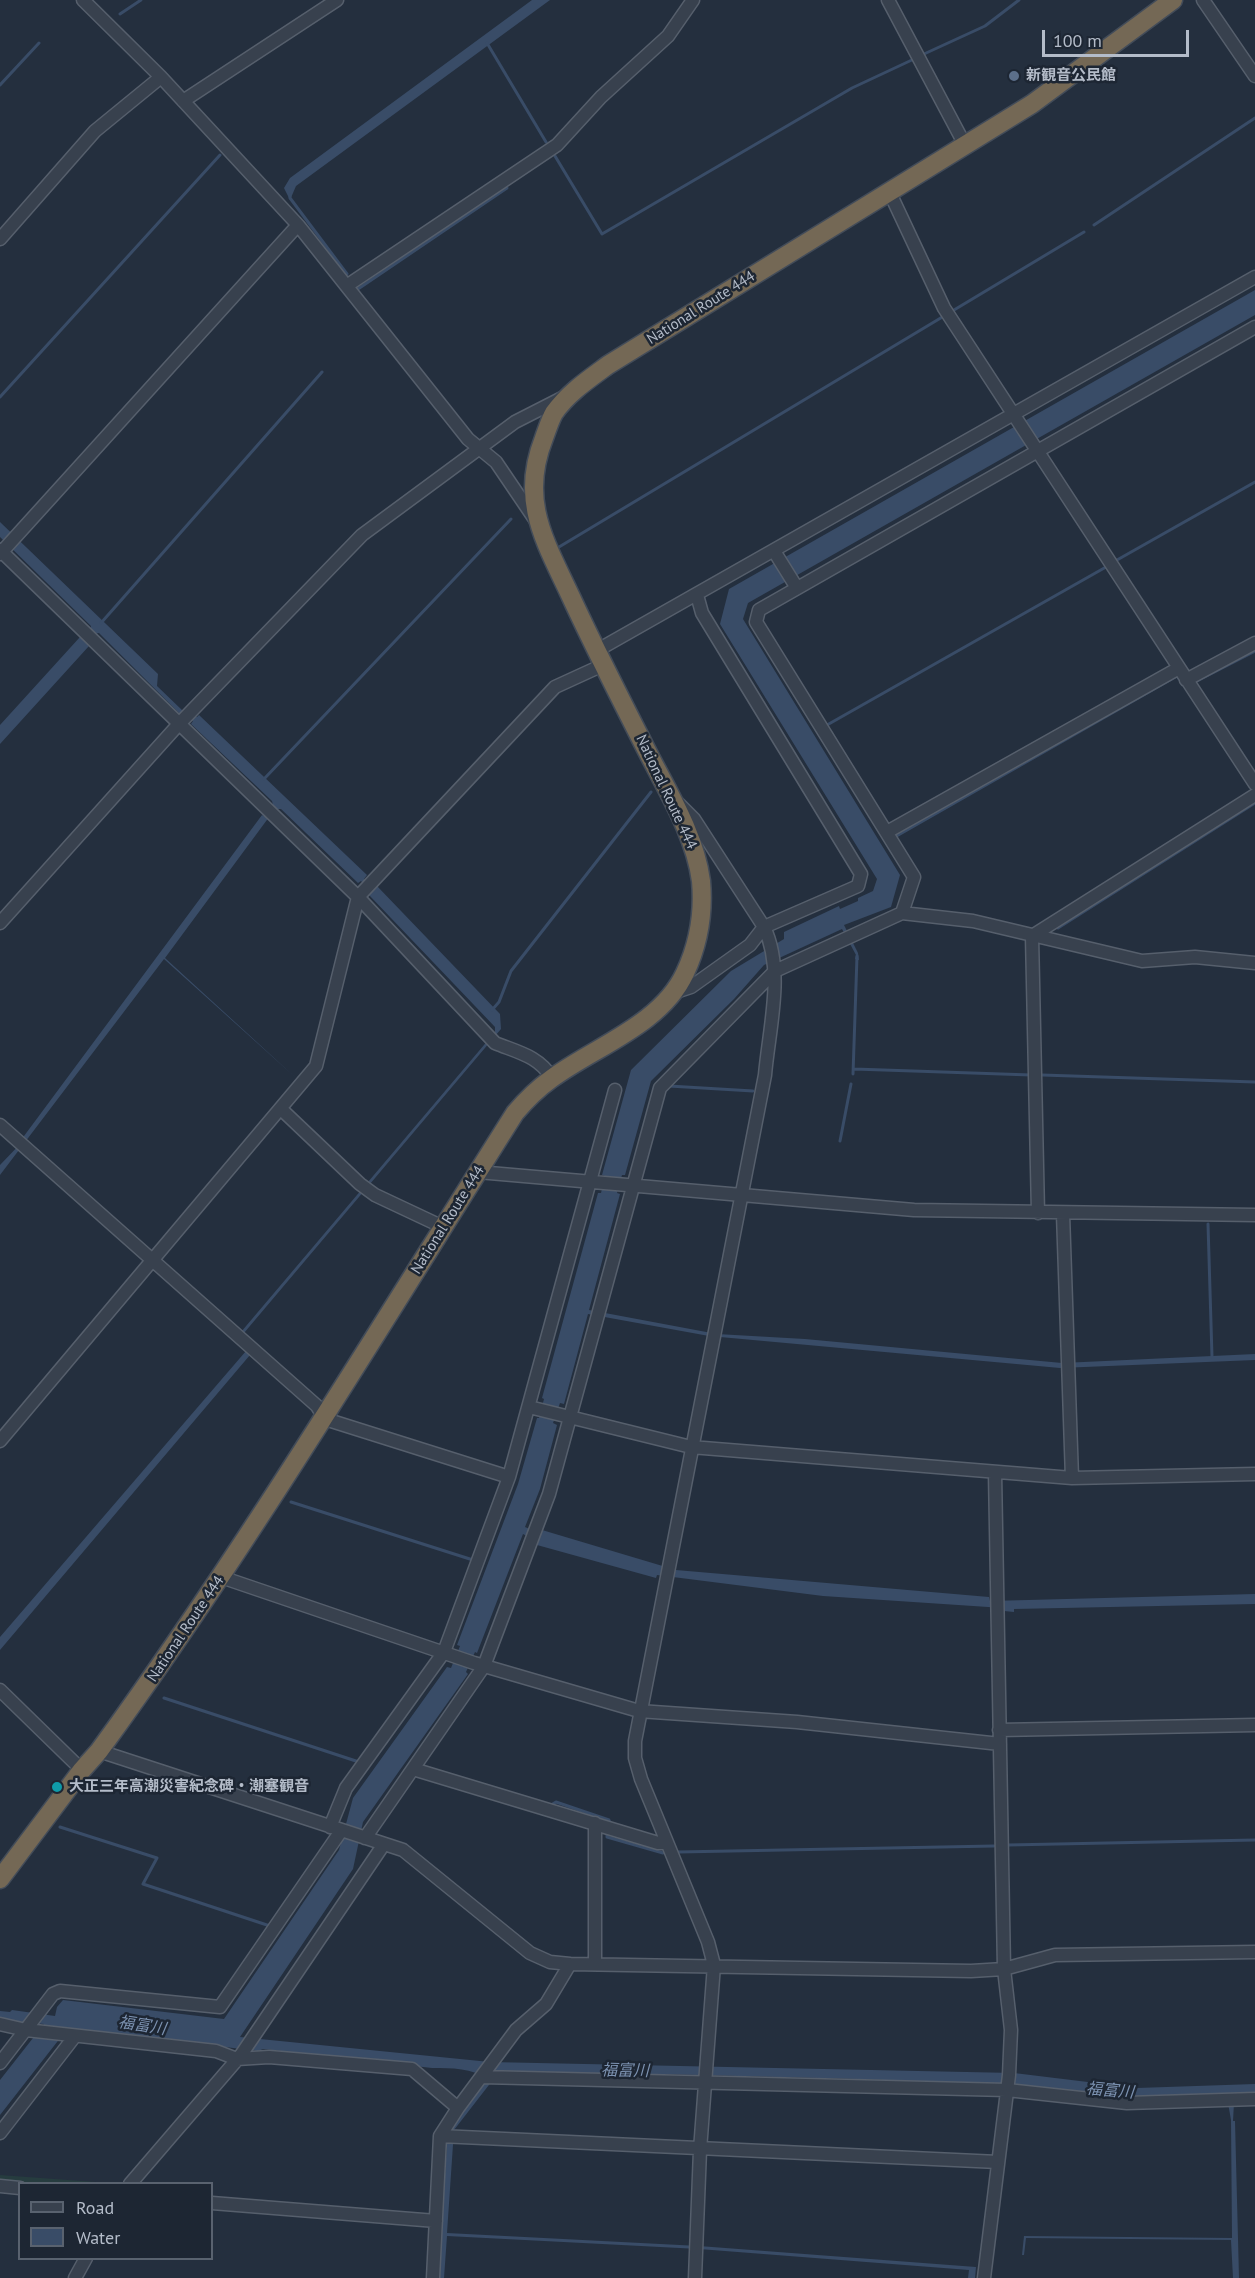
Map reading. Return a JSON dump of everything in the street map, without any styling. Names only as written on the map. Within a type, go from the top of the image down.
[{"type":"highway","name":"National Route 444","points":[[0,1879],[82,1770],[99,1751],[221,1577],[325,1419],[515,1113],[552,1078],[636,1025],[673,993],[684,976],[698,942],[702,912],[700,880],[694,851],[671,796],[599,658],[538,525],[534,501],[536,458],[554,414],[574,391],[608,365],[965,145],[1070,77],[1173,0]]},
{"type":"street","points":[[83,0],[161,77],[298,225],[348,285],[468,439],[496,462],[538,525]]},
{"type":"street","points":[[183,101],[338,0]]},
{"type":"street","points":[[348,285],[557,145],[601,97],[668,36],[693,0]]},
{"type":"street","points":[[888,0],[965,145]]},
{"type":"street","points":[[1203,0],[1255,76]]},
{"type":"street","points":[[0,239],[95,131],[161,77]]},
{"type":"street","points":[[889,191],[944,308],[1255,784]]},
{"type":"street","points":[[298,225],[2,550],[88,636],[184,718],[270,812],[365,889],[492,1039],[525,1052],[548,1070],[552,1078]]},
{"type":"street","points":[[0,1441],[316,1066],[365,889],[555,687],[698,595],[1016,418],[1255,277]]},
{"type":"street","points":[[902,913],[914,877],[756,622],[759,610],[1037,448],[1255,327]]},
{"type":"street","points":[[0,923],[184,718],[362,535],[389,513],[482,449],[515,422],[574,391]]},
{"type":"street","points":[[774,551],[797,588]]},
{"type":"street","points":[[673,993],[691,987],[766,932],[847,897],[858,886],[861,874],[702,613],[698,595]]},
{"type":"street","points":[[1186,680],[1255,643]]},
{"type":"street","points":[[890,837],[1179,668]]},
{"type":"street","points":[[1032,936],[1255,795]]},
{"type":"street","points":[[671,796],[694,819],[766,932],[775,971],[765,1075],[639,1711],[635,1758],[640,1779],[714,1965],[709,2060],[700,2150],[695,2278]]},
{"type":"street","points":[[363,1838],[413,1769],[479,1665],[549,1494],[565,1416],[630,1185],[660,1088],[775,971],[855,932],[902,913],[973,921],[1142,962],[1195,957],[1255,963]]},
{"type":"street","points":[[1032,936],[1038,1214]]},
{"type":"street","points":[[0,2063],[29,2029],[53,1994],[60,1991],[220,2007],[336,1829],[346,1788],[448,1654],[534,1408],[615,1090]]},
{"type":"street","points":[[281,1109],[365,1188],[443,1227]]},
{"type":"street","points":[[0,1125],[317,1406],[325,1419],[509,1477]]},
{"type":"street","points":[[478,1172],[914,1210],[1038,1214],[1255,1215]]},
{"type":"street","points":[[1063,1214],[1072,1478]]},
{"type":"street","points":[[534,1408],[691,1447],[1072,1478],[1255,1474]]},
{"type":"street","points":[[984,2278],[1008,2084],[1011,2030],[1004,1969],[995,1473]]},
{"type":"street","points":[[221,1577],[479,1665],[639,1711],[797,1722],[1000,1744]]},
{"type":"street","points":[[0,1690],[82,1770]]},
{"type":"street","points":[[999,1730],[1255,1725]]},
{"type":"street","points":[[99,1751],[403,1850],[530,1953],[550,1962],[570,1965],[595,1963],[971,1971],[1004,1969],[1055,1955],[1255,1952]]},
{"type":"street","points":[[413,1769],[658,1843],[667,1843]]},
{"type":"street","points":[[595,1823],[595,1963]]},
{"type":"street","points":[[132,2182],[239,2057],[384,1844]]},
{"type":"street","points":[[433,2278],[436,2221],[448,2136],[458,2108],[488,2076],[495,2058],[516,2030],[546,2004],[570,1965]]},
{"type":"street","points":[[0,2024],[71,2035],[216,2051],[239,2057],[269,2057],[412,2069],[458,2108]]},
{"type":"street","points":[[0,2133],[71,2035]]},
{"type":"street","points":[[488,2076],[1008,2084],[1127,2103],[1255,2099]]},
{"type":"street","points":[[448,2136],[700,2150],[998,2162]]},
{"type":"street","points":[[0,2187],[18,2188]]},
{"type":"street","points":[[213,2203],[436,2221]]},
{"type":"street","points":[[75,2278],[85,2260]]},
{"type":"green space","points":[[0,2175],[95,2182],[18,2182],[18,2184],[0,2184]]},
{"type":"water","points":[[532,0],[550,0],[296,186],[290,200],[284,188],[290,178]]},
{"type":"water","name":"福富川","points":[[1255,290],[1255,315],[748,603],[743,619],[900,875],[891,907],[844,925],[858,953],[859,960],[855,959],[856,955],[842,929],[764,965],[734,999],[651,1081],[625,1175],[622,1175],[617,1193],[620,1194],[589,1310],[717,1334],[805,1339],[1062,1363],[1255,1354],[1255,1360],[1060,1368],[709,1336],[588,1314],[564,1404],[560,1403],[553,1423],[557,1425],[540,1489],[525,1527],[532,1530],[529,1537],[523,1534],[477,1653],[475,1652],[466,1672],[468,1674],[363,1822],[353,1869],[240,2037],[490,2062],[1014,2073],[1137,2088],[1255,2084],[1255,2094],[1234,2103],[1239,2278],[1233,2278],[1231,2240],[1026,2238],[1024,2255],[1022,2255],[1024,2236],[1232,2238],[1231,2120],[1228,2103],[1127,2098],[1004,2085],[660,2074],[492,2081],[454,2130],[447,2233],[699,2246],[976,2267],[975,2278],[968,2278],[969,2270],[699,2249],[447,2236],[444,2278],[438,2278],[447,2144],[450,2141],[448,2128],[488,2079],[461,2069],[432,2068],[263,2049],[258,2051],[68,2028],[0,2115],[0,2080],[44,2024],[0,2020],[0,2011],[10,2012],[12,2010],[55,2016],[57,2007],[63,2000],[224,2019],[339,1850],[353,1798],[447,1667],[451,1668],[460,1646],[457,1645],[518,1484],[537,1418],[539,1418],[544,1399],[542,1398],[598,1193],[601,1193],[605,1176],[602,1175],[631,1070],[731,971],[784,939],[784,932],[839,906],[840,909],[858,901],[858,898],[873,891],[877,879],[720,624],[729,589]]},
{"type":"water","points":[[0,522],[158,674],[157,686],[183,711],[197,717],[199,715],[367,875],[364,879],[375,888],[377,886],[500,1014],[501,1029],[244,1333],[250,1355],[0,1650],[0,1637],[246,1351],[241,1332],[495,1032],[495,1027],[369,895],[371,892],[361,881],[358,883],[281,809],[275,809],[165,958],[296,1078],[164,959],[0,1175],[0,1165],[23,1141],[24,1136],[262,815],[264,816],[273,805],[272,801],[191,724],[193,721],[182,716],[99,633],[94,634],[86,642],[89,646],[0,744],[0,725],[80,637],[83,639],[91,626],[0,537]]},
{"type":"water","points":[[542,1530],[676,1570],[989,1597],[990,1601],[1255,1594],[1255,1604],[1014,1609],[1014,1612],[1004,1611],[1003,1608],[823,1596],[657,1575],[656,1578],[537,1545]]},
{"type":"waterway","points":[[120,14],[141,0]]},
{"type":"waterway","points":[[924,54],[985,26],[1019,0]]},
{"type":"waterway","points":[[0,85],[39,43]]},
{"type":"waterway","points":[[487,43],[546,142]]},
{"type":"waterway","points":[[555,156],[602,234],[852,88],[914,59]]},
{"type":"waterway","points":[[1094,225],[1255,118]]},
{"type":"waterway","points":[[0,397],[220,155]]},
{"type":"waterway","points":[[358,289],[507,188]]},
{"type":"waterway","points":[[290,195],[347,274]]},
{"type":"waterway","points":[[954,310],[1084,232]]},
{"type":"waterway","points":[[559,547],[944,316]]},
{"type":"waterway","points":[[101,623],[322,372]]},
{"type":"waterway","points":[[1117,560],[1255,482]]},
{"type":"waterway","points":[[264,779],[511,519]]},
{"type":"waterway","points":[[827,725],[1106,567]]},
{"type":"waterway","points":[[1193,683],[1255,651]]},
{"type":"waterway","points":[[893,838],[1177,676],[1182,683]]},
{"type":"waterway","points":[[492,1010],[499,1002],[511,971],[651,792]]},
{"type":"waterway","points":[[1058,928],[1255,803]]},
{"type":"waterway","points":[[853,1074],[857,956]]},
{"type":"waterway","points":[[854,1069],[1031,1075]]},
{"type":"waterway","points":[[1042,1075],[1255,1082]]},
{"type":"waterway","points":[[840,1141],[851,1084]]},
{"type":"waterway","points":[[669,1086],[753,1091]]},
{"type":"waterway","points":[[1208,1224],[1212,1357]]},
{"type":"waterway","points":[[291,1502],[473,1560]]},
{"type":"waterway","points":[[164,1698],[359,1762]]},
{"type":"waterway","points":[[551,1805],[556,1802],[609,1820],[610,1824]]},
{"type":"waterway","points":[[60,1827],[157,1858],[143,1884],[270,1926]]},
{"type":"waterway","points":[[607,1833],[607,1837],[663,1853]]},
{"type":"waterway","points":[[1008,1845],[1255,1840]]},
{"type":"waterway","points":[[678,1852],[994,1846]]},
{"type":"place","name":"新観音公民館","points":[[1014,76]]},
{"type":"place","name":"大正三年高潮災害紀念碑・潮塞観音","points":[[57,1787]]}]
